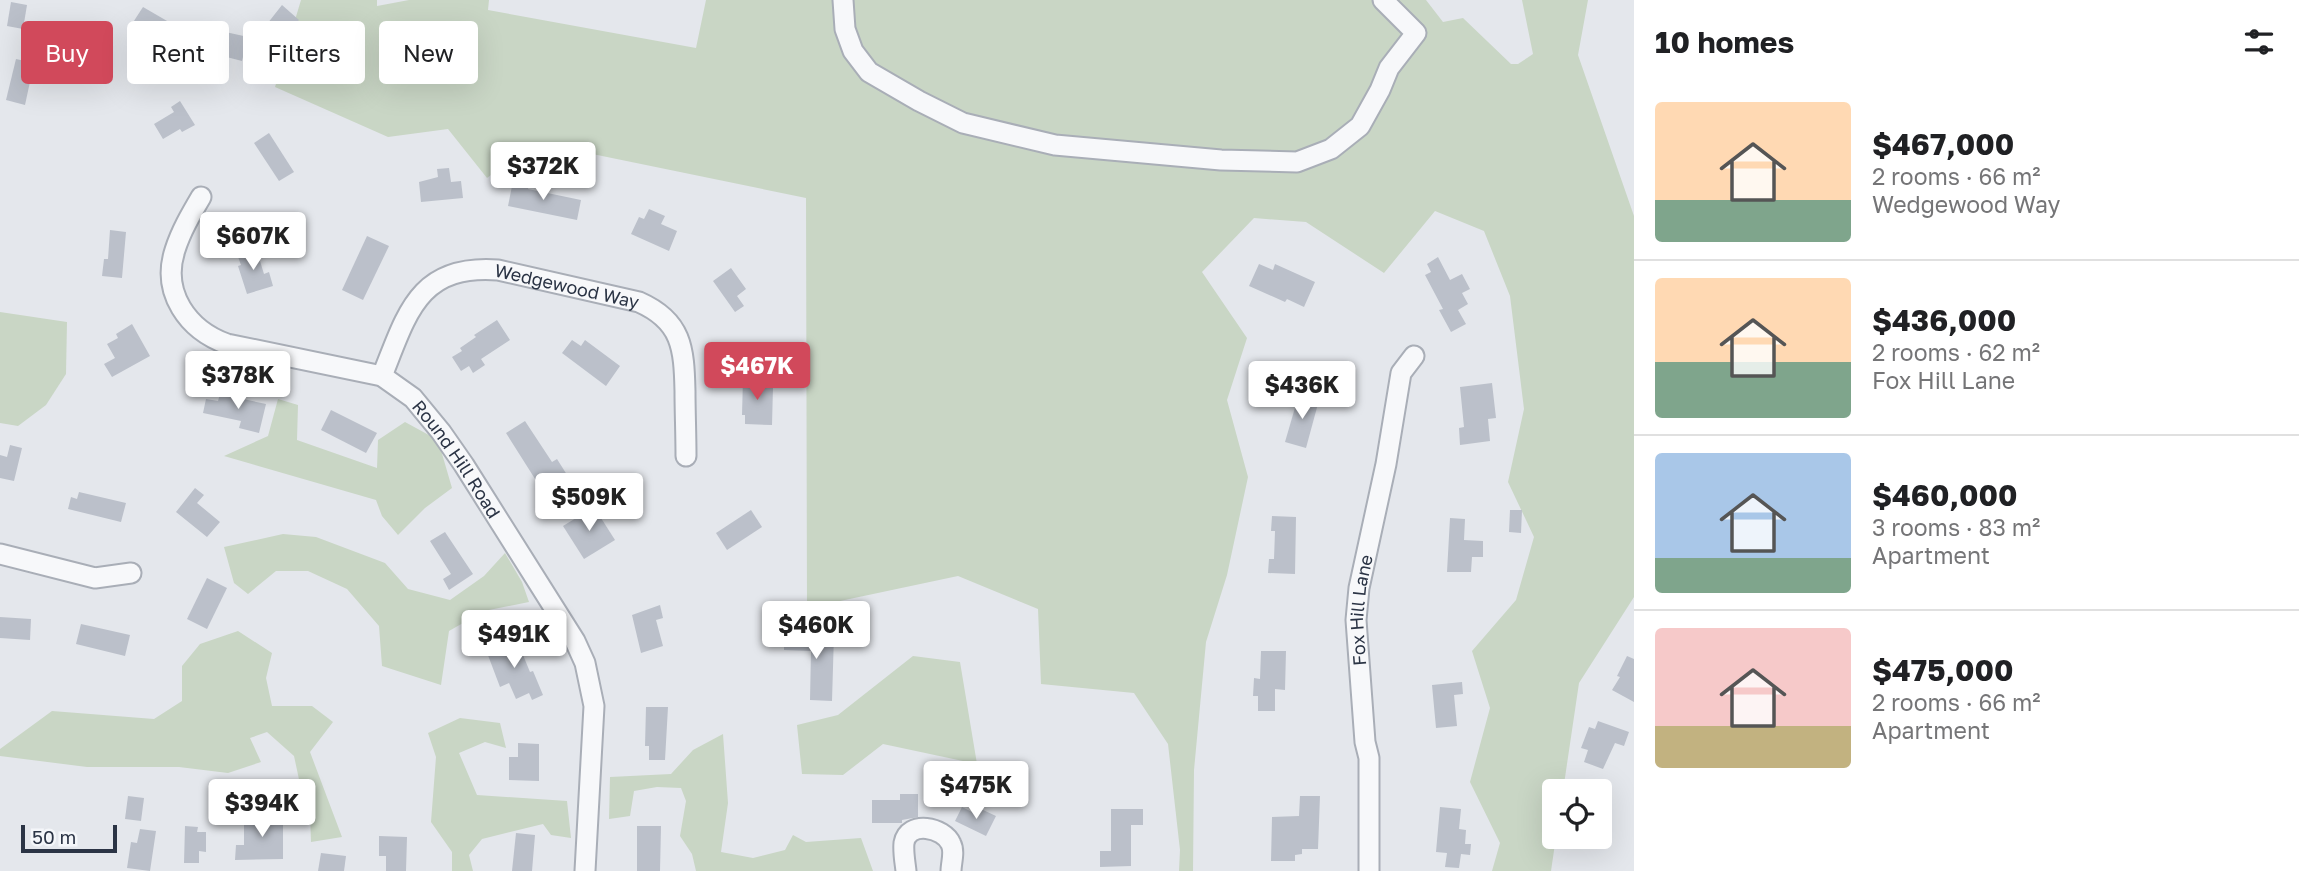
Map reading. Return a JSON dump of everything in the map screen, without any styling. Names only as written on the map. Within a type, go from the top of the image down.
[{"type":"street","points":[[844,0],[845,29],[853,51],[869,72],[919,102],[963,123],[1055,145],[1221,160],[1297,162],[1331,149],[1360,125],[1389,68],[1416,33],[1383,0]]},
{"type":"street","name":"Round Hill Road","points":[[201,197],[180,234],[171,271],[172,289],[178,303],[197,328],[209,338],[227,344],[382,376],[413,398],[441,432],[575,641],[585,663],[594,706],[585,871]]},
{"type":"street","name":"Wedgewood Way","points":[[382,376],[414,301],[443,278],[460,271],[498,270],[639,302],[652,307],[672,325],[683,350],[686,456]]},
{"type":"street","name":"Fox Hill Lane","points":[[1369,871],[1369,758],[1365,741],[1356,620],[1359,588],[1386,464],[1401,373],[1413,356]]},
{"type":"street","points":[[0,554],[96,578],[131,573]]},
{"type":"street","points":[[906,871],[905,842],[912,831],[922,828],[941,832],[950,841],[953,848],[951,871]]},
{"type":"green space","points":[[301,0],[377,0],[377,6],[409,0],[489,0],[488,10],[696,48],[706,0],[1426,0],[1443,22],[1463,18],[1511,64],[1518,64],[1533,54],[1522,0],[1588,0],[1578,55],[1634,216],[1634,597],[1579,683],[1565,779],[1542,779],[1542,849],[1554,849],[1551,871],[1492,871],[1500,843],[1470,782],[1490,708],[1472,651],[1516,600],[1534,537],[1508,482],[1524,409],[1510,296],[1484,231],[1435,211],[1384,273],[1306,222],[1254,218],[1202,272],[1247,338],[1227,400],[1248,477],[1227,575],[1206,642],[1194,770],[1193,871],[1179,871],[1180,850],[1168,744],[1134,693],[1041,684],[1038,609],[958,576],[807,608],[806,198],[534,142],[487,178],[448,129],[388,137],[275,87],[276,84],[365,84],[365,21],[295,21]]},
{"type":"green space","points":[[0,312],[67,322],[66,374],[46,405],[18,426],[0,423]]},
{"type":"green space","points":[[278,399],[298,405],[297,440],[377,468],[378,440],[405,422],[438,440],[452,488],[425,508],[398,535],[382,516],[376,500],[224,456],[268,436]]},
{"type":"green space","points":[[283,534],[316,537],[385,563],[408,589],[450,600],[484,576],[505,553],[522,582],[529,602],[484,611],[449,631],[441,685],[382,666],[379,626],[347,589],[308,571],[276,571],[248,594],[234,583],[224,547]]},
{"type":"green space","points":[[238,631],[272,653],[266,678],[272,706],[312,706],[333,722],[310,752],[342,837],[311,842],[310,813],[294,756],[267,732],[250,738],[261,762],[228,773],[179,767],[87,767],[0,756],[0,749],[52,711],[154,719],[182,701],[182,666],[200,644]]},
{"type":"green space","points":[[913,656],[960,662],[977,764],[883,744],[843,775],[802,774],[797,725],[838,715]]},
{"type":"green space","points":[[460,718],[500,723],[506,748],[485,742],[459,753],[477,795],[567,801],[571,838],[551,835],[543,824],[482,839],[469,855],[473,871],[452,871],[452,852],[431,822],[436,757],[428,733]]},
{"type":"green space","points":[[723,734],[728,803],[721,852],[753,858],[785,850],[793,835],[806,842],[861,838],[873,871],[696,871],[692,854],[680,836],[686,801],[681,788],[657,787],[634,791],[630,816],[609,819],[610,777],[671,774],[693,750]]},
{"type":"building","points":[[11,2],[27,5],[21,29],[7,26]]},
{"type":"building","points":[[282,5],[299,20],[298,21],[269,21]]},
{"type":"building","points":[[143,7],[167,21],[134,21]]},
{"type":"building","points":[[229,33],[243,36],[242,61],[229,58]]},
{"type":"building","points":[[16,59],[21,60],[21,84],[30,84],[25,105],[6,100]]},
{"type":"building","points":[[180,101],[195,125],[182,132],[180,129],[163,139],[154,124],[174,112],[171,107]]},
{"type":"building","points":[[269,133],[294,172],[279,181],[254,143]]},
{"type":"building","points":[[449,168],[451,182],[461,181],[463,198],[421,202],[419,182],[438,177],[437,169]]},
{"type":"building","points":[[513,181],[529,184],[528,189],[581,200],[577,220],[508,206]]},
{"type":"building","points":[[649,209],[665,216],[661,224],[677,231],[669,251],[631,234],[639,217],[644,219]]},
{"type":"building","points":[[110,230],[126,232],[122,278],[102,276],[104,259],[108,259]]},
{"type":"building","points":[[367,236],[389,246],[363,300],[342,290]]},
{"type":"building","points":[[256,248],[264,274],[269,272],[273,286],[247,294],[237,254]]},
{"type":"building","points":[[1438,257],[1450,280],[1462,274],[1470,289],[1462,293],[1468,304],[1458,310],[1466,324],[1451,332],[1439,310],[1443,309],[1425,275],[1431,272],[1427,264]]},
{"type":"building","points":[[1259,264],[1273,270],[1275,264],[1315,282],[1304,307],[1287,299],[1285,302],[1249,286]]},
{"type":"building","points":[[731,268],[746,289],[737,296],[744,306],[735,312],[713,281]]},
{"type":"building","points":[[497,320],[510,340],[481,359],[485,365],[473,373],[469,366],[461,371],[452,357],[476,337],[474,335]]},
{"type":"building","points":[[132,324],[150,356],[112,377],[104,364],[115,358],[107,344],[118,338],[116,334]]},
{"type":"building","points":[[572,340],[581,346],[585,340],[620,366],[606,386],[562,353]]},
{"type":"building","points":[[743,378],[769,379],[769,387],[773,387],[772,425],[745,424],[745,415],[742,415]]},
{"type":"building","points":[[1492,383],[1496,418],[1488,419],[1490,441],[1460,445],[1459,428],[1464,427],[1460,387]]},
{"type":"building","points":[[220,394],[266,404],[259,433],[239,428],[241,421],[203,413],[206,399],[218,401]]},
{"type":"building","points":[[1299,394],[1319,400],[1306,448],[1285,442]]},
{"type":"building","points":[[331,410],[377,433],[366,453],[321,430]]},
{"type":"building","points":[[525,421],[552,462],[557,459],[569,478],[550,491],[542,479],[537,482],[506,433]]},
{"type":"building","points":[[10,445],[22,448],[14,481],[0,478],[0,455],[7,457]]},
{"type":"building","points":[[195,488],[204,495],[197,503],[220,522],[207,537],[176,512]]},
{"type":"building","points":[[79,492],[126,503],[121,522],[68,509],[71,497],[77,499]]},
{"type":"building","points":[[594,507],[615,540],[584,559],[563,526]]},
{"type":"building","points":[[751,510],[762,527],[727,550],[716,533]]},
{"type":"building","points":[[1510,510],[1522,510],[1521,533],[1509,532]]},
{"type":"building","points":[[1272,516],[1296,517],[1295,574],[1268,573],[1269,559],[1274,559],[1275,531],[1271,531]]},
{"type":"building","points":[[1450,518],[1465,519],[1464,540],[1483,541],[1483,557],[1472,557],[1471,572],[1447,572]]},
{"type":"building","points":[[445,532],[473,574],[449,590],[443,579],[451,574],[430,541]]},
{"type":"building","points":[[207,578],[227,588],[207,629],[187,619]]},
{"type":"building","points":[[660,605],[663,618],[656,620],[663,646],[641,653],[632,615]]},
{"type":"building","points":[[0,617],[31,619],[30,640],[0,638]]},
{"type":"building","points":[[81,624],[130,635],[125,656],[76,644]]},
{"type":"building","points":[[784,633],[834,634],[832,701],[810,700],[811,651],[784,650]]},
{"type":"building","points":[[516,638],[543,695],[532,700],[529,693],[516,699],[509,683],[500,687],[486,650]]},
{"type":"building","points":[[1261,651],[1286,651],[1285,690],[1275,689],[1275,711],[1258,711],[1258,696],[1253,696],[1254,678],[1260,679]]},
{"type":"building","points":[[1627,656],[1634,659],[1634,702],[1612,690]]},
{"type":"building","points":[[1462,682],[1463,694],[1454,695],[1457,726],[1436,728],[1432,685]]},
{"type":"building","points":[[646,707],[668,707],[665,760],[649,760],[649,746],[645,746]]},
{"type":"building","points":[[1598,721],[1629,732],[1624,746],[1615,743],[1603,769],[1584,762],[1588,750],[1581,748],[1589,727],[1595,729]]},
{"type":"building","points":[[518,743],[539,744],[539,781],[509,780],[509,757],[518,757]]},
{"type":"building","points":[[900,794],[918,794],[918,817],[902,820],[902,823],[872,823],[872,800],[900,800]]},
{"type":"building","points":[[128,796],[144,798],[141,821],[125,819]]},
{"type":"building","points":[[1300,796],[1320,796],[1318,849],[1302,849],[1302,854],[1295,855],[1295,861],[1271,861],[1272,817],[1299,816]]},
{"type":"building","points":[[962,807],[978,815],[981,809],[996,816],[986,836],[955,821]]},
{"type":"building","points":[[1440,807],[1461,809],[1459,829],[1466,830],[1465,844],[1471,844],[1470,855],[1461,854],[1459,868],[1445,867],[1447,853],[1436,852]]},
{"type":"building","points":[[1111,809],[1143,809],[1143,825],[1131,825],[1131,866],[1100,867],[1100,851],[1111,851]]},
{"type":"building","points":[[269,814],[283,815],[283,859],[235,860],[236,845],[244,845],[244,818],[269,818]]},
{"type":"building","points":[[185,826],[198,827],[197,832],[206,832],[206,852],[199,851],[199,863],[184,863]]},
{"type":"building","points":[[637,826],[661,826],[660,871],[637,871]]},
{"type":"building","points":[[140,829],[156,831],[150,871],[127,868],[131,842],[137,843]]},
{"type":"building","points":[[516,833],[535,835],[532,871],[512,871]]},
{"type":"building","points":[[379,836],[407,837],[406,871],[386,871],[386,856],[379,856]]},
{"type":"building","points":[[321,853],[346,856],[344,871],[318,871]]}]
